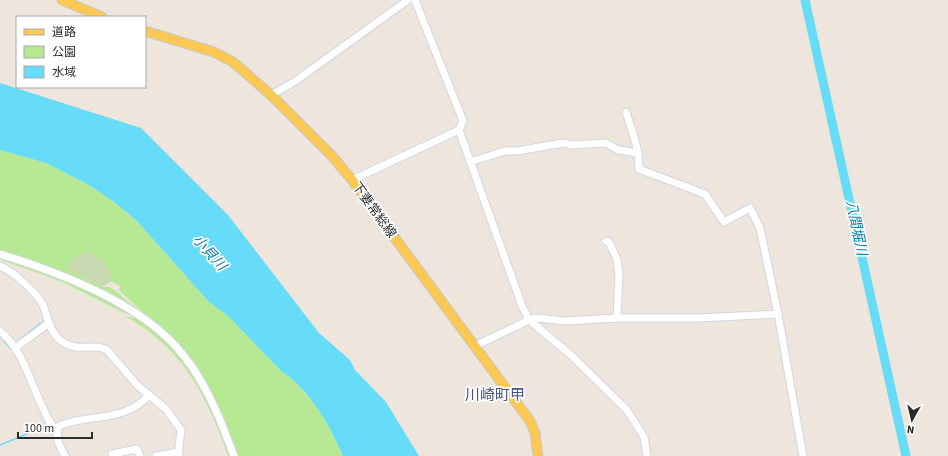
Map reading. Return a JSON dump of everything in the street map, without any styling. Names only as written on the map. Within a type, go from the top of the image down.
[{"type":"main road","points":[[62,0],[100,16]]},
{"type":"main road","name":"下妻常総線","points":[[146,31],[197,46],[227,59],[247,72],[332,156],[352,180],[530,421],[535,433],[538,456]]},
{"type":"street","points":[[271,95],[294,82],[408,0]]},
{"type":"street","points":[[352,180],[459,130],[463,121],[415,0]]},
{"type":"street","points":[[626,112],[638,152],[639,169],[706,194],[724,222],[750,208],[760,228],[778,314],[803,456]]},
{"type":"street","points":[[459,130],[505,253],[522,306],[529,320],[572,356],[627,410],[644,437],[647,456]]},
{"type":"street","points":[[470,162],[505,151],[517,151],[563,144],[572,145],[606,143],[618,150],[638,152]]},
{"type":"street","points":[[606,241],[609,242],[617,259],[619,275],[617,318]]},
{"type":"street","points":[[0,254],[68,278],[130,310],[162,332],[178,349],[193,369],[213,406],[234,456]]},
{"type":"street","points":[[5,266],[38,297],[55,335],[68,345],[79,348],[101,348],[107,350],[138,386],[166,409],[179,426],[181,433],[179,454],[156,456]]},
{"type":"street","points":[[474,346],[529,320],[537,318],[565,321],[617,318],[698,318],[778,314]]},
{"type":"street","points":[[15,348],[49,323]]},
{"type":"street","points":[[0,332],[15,348],[23,361],[42,407],[52,426],[57,430]]},
{"type":"street","points":[[65,456],[58,443],[57,430],[60,426],[74,421],[112,416],[138,405],[149,396]]},
{"type":"street","points":[[112,454],[137,449],[140,456]]},
{"type":"green space","points":[[0,150],[46,163],[89,185],[114,202],[136,220],[209,302],[227,315],[282,372],[301,388],[326,421],[343,456],[235,456],[205,386],[141,311],[119,290],[120,286],[111,281],[111,278],[72,271],[103,287],[109,287],[116,291],[141,313],[109,297],[0,252]]},
{"type":"green space","points":[[83,252],[98,258],[103,262],[109,271],[111,281],[103,287],[72,271],[66,266]]},
{"type":"green space","points":[[0,257],[88,289],[137,317],[122,312],[63,282],[4,261],[0,259]]},
{"type":"green space","points":[[125,316],[144,321],[180,353],[202,387],[232,456],[228,456],[211,413],[190,376],[178,359],[163,343]]},
{"type":"water","name":"小貝川","points":[[0,83],[141,128],[228,215],[319,333],[350,360],[355,370],[386,402],[419,456],[343,456],[325,421],[302,388],[282,372],[227,315],[209,302],[136,220],[114,202],[89,185],[46,163],[0,150]]},
{"type":"waterway","name":"八間堀川","points":[[805,0],[906,456]]},
{"type":"waterway","points":[[22,338],[41,323]]},
{"type":"waterway","points":[[0,336],[10,348]]},
{"type":"waterway","points":[[0,445],[48,425]]},
{"type":"waterway","points":[[51,429],[54,436]]},
{"type":"district","name":"川崎町甲","points":[[495,395]]}]
